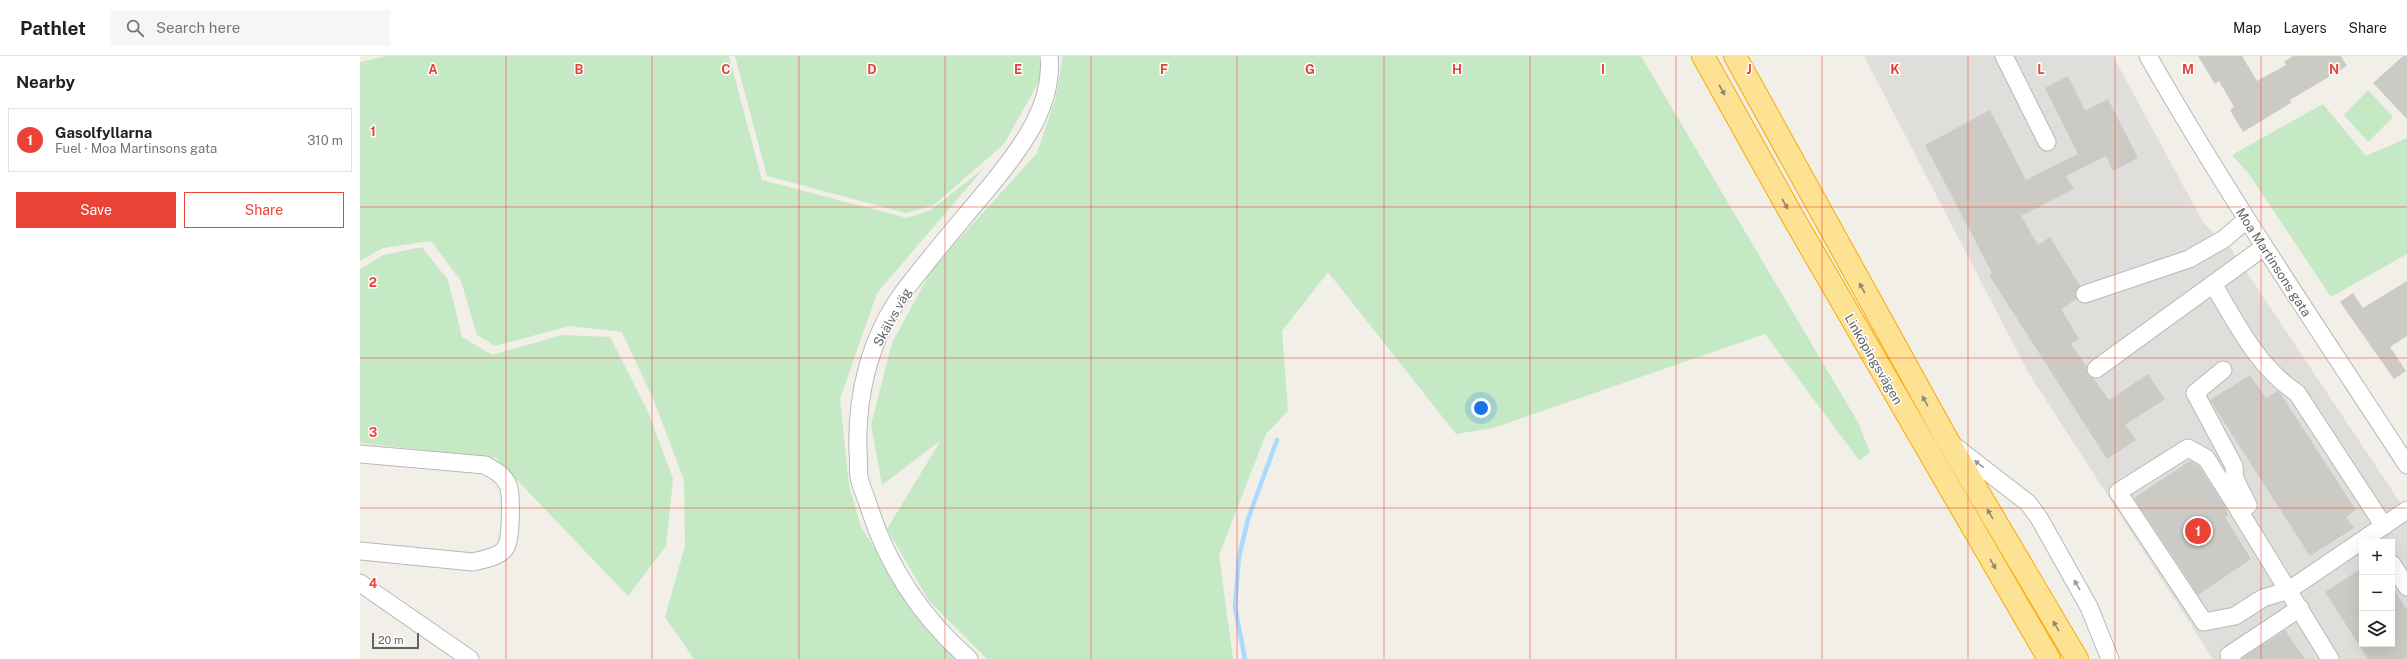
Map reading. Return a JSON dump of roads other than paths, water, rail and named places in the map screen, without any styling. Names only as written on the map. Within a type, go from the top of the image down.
[{"type":"highway","name":"Linköpingsvägen","points":[[1704,56],[1802,233],[2048,659]]},
{"type":"highway","name":"Linköpingsvägen","points":[[1735,56],[1948,441],[2077,659]]},
{"type":"street","name":"Skälvs väg","points":[[969,659],[948,640],[907,591],[888,557],[874,523],[859,477],[857,424],[863,382],[877,340],[901,295],[1020,148],[1040,112],[1051,73],[1049,56]]},
{"type":"street","points":[[2004,56],[2047,142]]},
{"type":"street","name":"Moa Martinsons gata","points":[[2148,56],[2190,130],[2246,220],[2407,465]]},
{"type":"street","points":[[2085,294],[2189,260],[2224,239],[2246,220]]},
{"type":"street","points":[[2096,370],[2264,247]]},
{"type":"street","points":[[2213,284],[2253,348],[2282,383],[2297,393],[2378,534]]},
{"type":"street","points":[[2223,370],[2194,393],[2234,466],[2235,479],[2248,505],[2240,512]]},
{"type":"street","points":[[1948,441],[2028,503],[2036,513],[2089,607],[2110,659]]},
{"type":"street","points":[[2206,458],[2224,447]]},
{"type":"street","points":[[2330,659],[2289,590],[2206,458],[2188,448],[2118,492],[2204,622],[2234,616],[2263,598],[2289,590],[2378,534],[2407,510]]},
{"type":"street","points":[[360,454],[485,466],[499,474],[508,485],[510,496],[506,547],[500,553],[488,558],[473,562],[360,552]]},
{"type":"street","points":[[2395,569],[2407,587]]},
{"type":"street","points":[[360,583],[470,659]]},
{"type":"street","points":[[2232,659],[2229,655],[2300,608]]},
{"type":"waterway","points":[[1245,659],[1235,607],[1239,557],[1248,519],[1277,440]]},
{"type":"place","name":"Gasolfyllarna","points":[[2198,531]]}]
